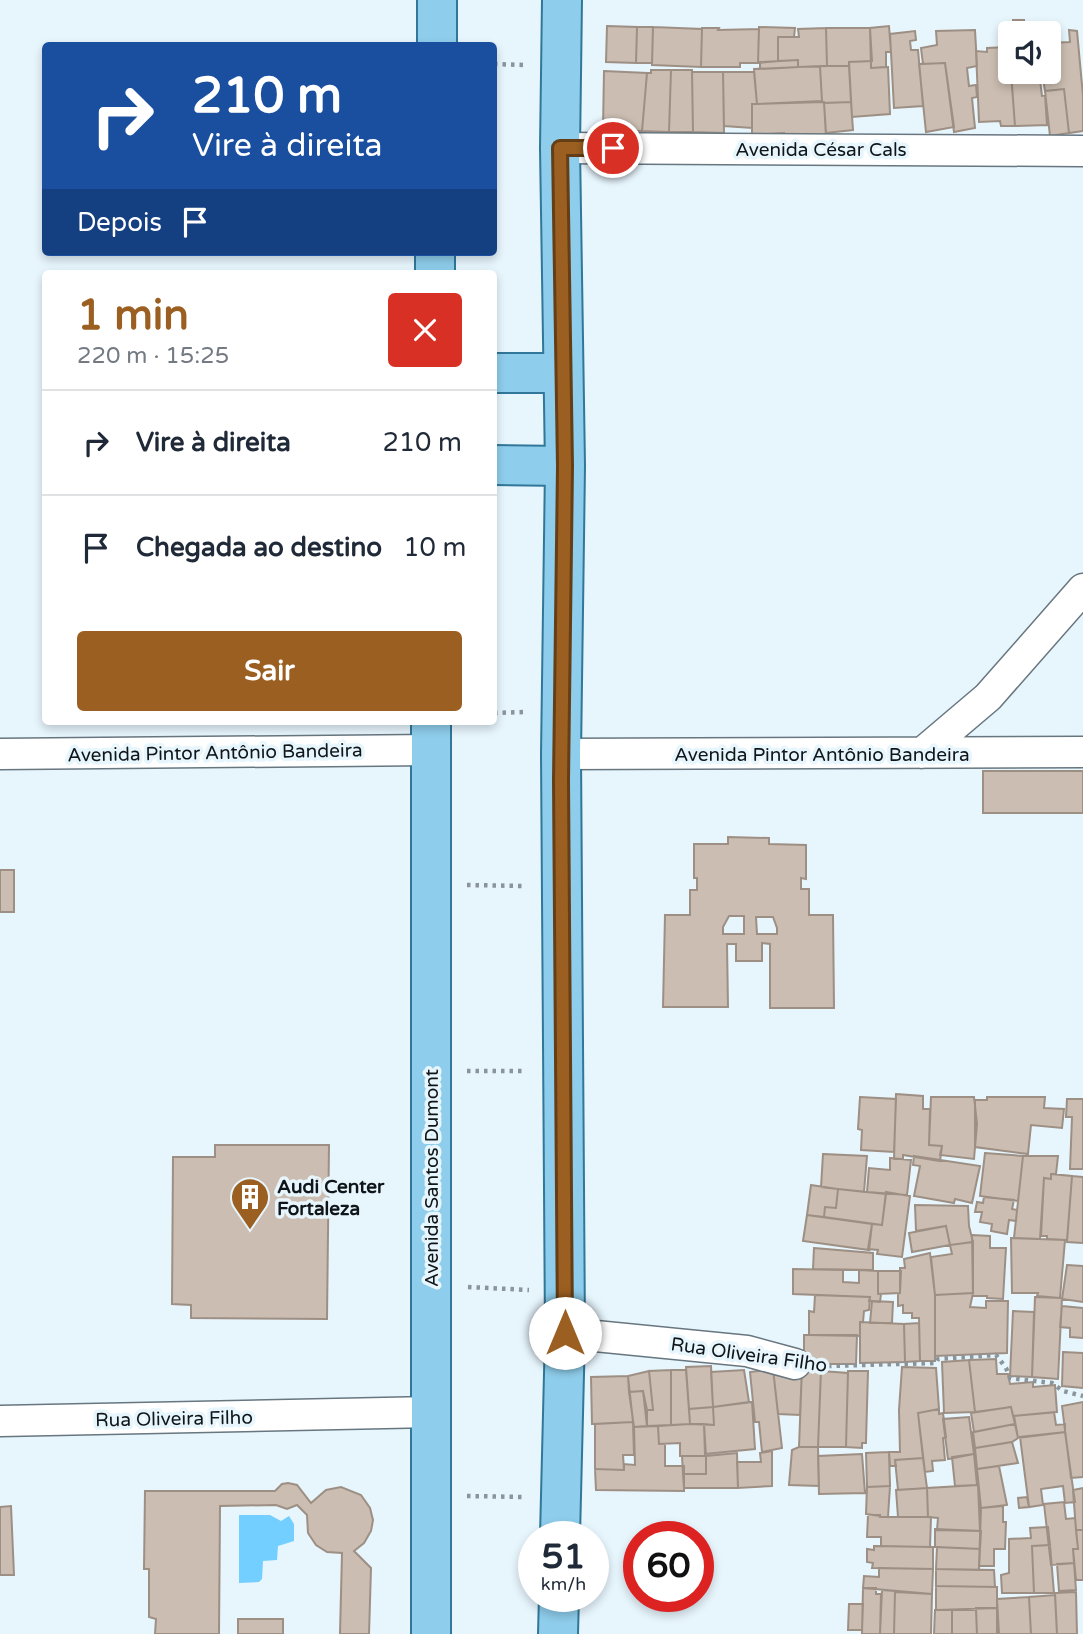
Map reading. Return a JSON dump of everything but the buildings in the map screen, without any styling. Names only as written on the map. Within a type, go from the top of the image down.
[{"type":"main road","points":[[437,0],[437,42]]},
{"type":"main road","points":[[560,1521],[565,1333],[561,754],[565,466],[560,148],[562,0]]},
{"type":"main road","points":[[497,373],[563,373]]},
{"type":"main road","points":[[497,465],[565,466]]},
{"type":"main road","name":"Avenida Santos Dumont","points":[[431,735],[431,1634]]},
{"type":"main road","points":[[558,1634],[559,1612]]},
{"type":"street","name":"Avenida César Cals","points":[[560,148],[1083,151]]},
{"type":"street","points":[[922,753],[988,697],[1083,589]]},
{"type":"street","name":"Avenida Pintor Antônio Bandeira","points":[[0,754],[431,735]]},
{"type":"street","name":"Avenida Pintor Antônio Bandeira","points":[[561,754],[1083,752]]},
{"type":"street","name":"Rua Oliveira Filho","points":[[565,1333],[747,1350],[795,1364]]},
{"type":"street","name":"Rua Oliveira Filho","points":[[0,1421],[432,1412]]},
{"type":"path","points":[[431,884],[562,887]]},
{"type":"path","points":[[431,1071],[563,1071]]},
{"type":"path","points":[[432,1285],[564,1291]]},
{"type":"path","name":"Rua Oliveira Filho","points":[[795,1364],[854,1367],[936,1363],[938,1359],[996,1355],[1010,1378],[1052,1383],[1063,1391],[1083,1396]]},
{"type":"path","points":[[432,1495],[561,1497]]},
{"type":"water","points":[[239,1515],[270,1515],[281,1521],[289,1516],[294,1524],[294,1541],[278,1546],[277,1560],[263,1561],[262,1579],[259,1582],[239,1583]]},
{"type":"place","name":"Audi Center Fortaleza","points":[[250,1231]]},
{"type":"route","points":[[565,1333],[561,780],[565,466],[560,148],[613,148]]}]
